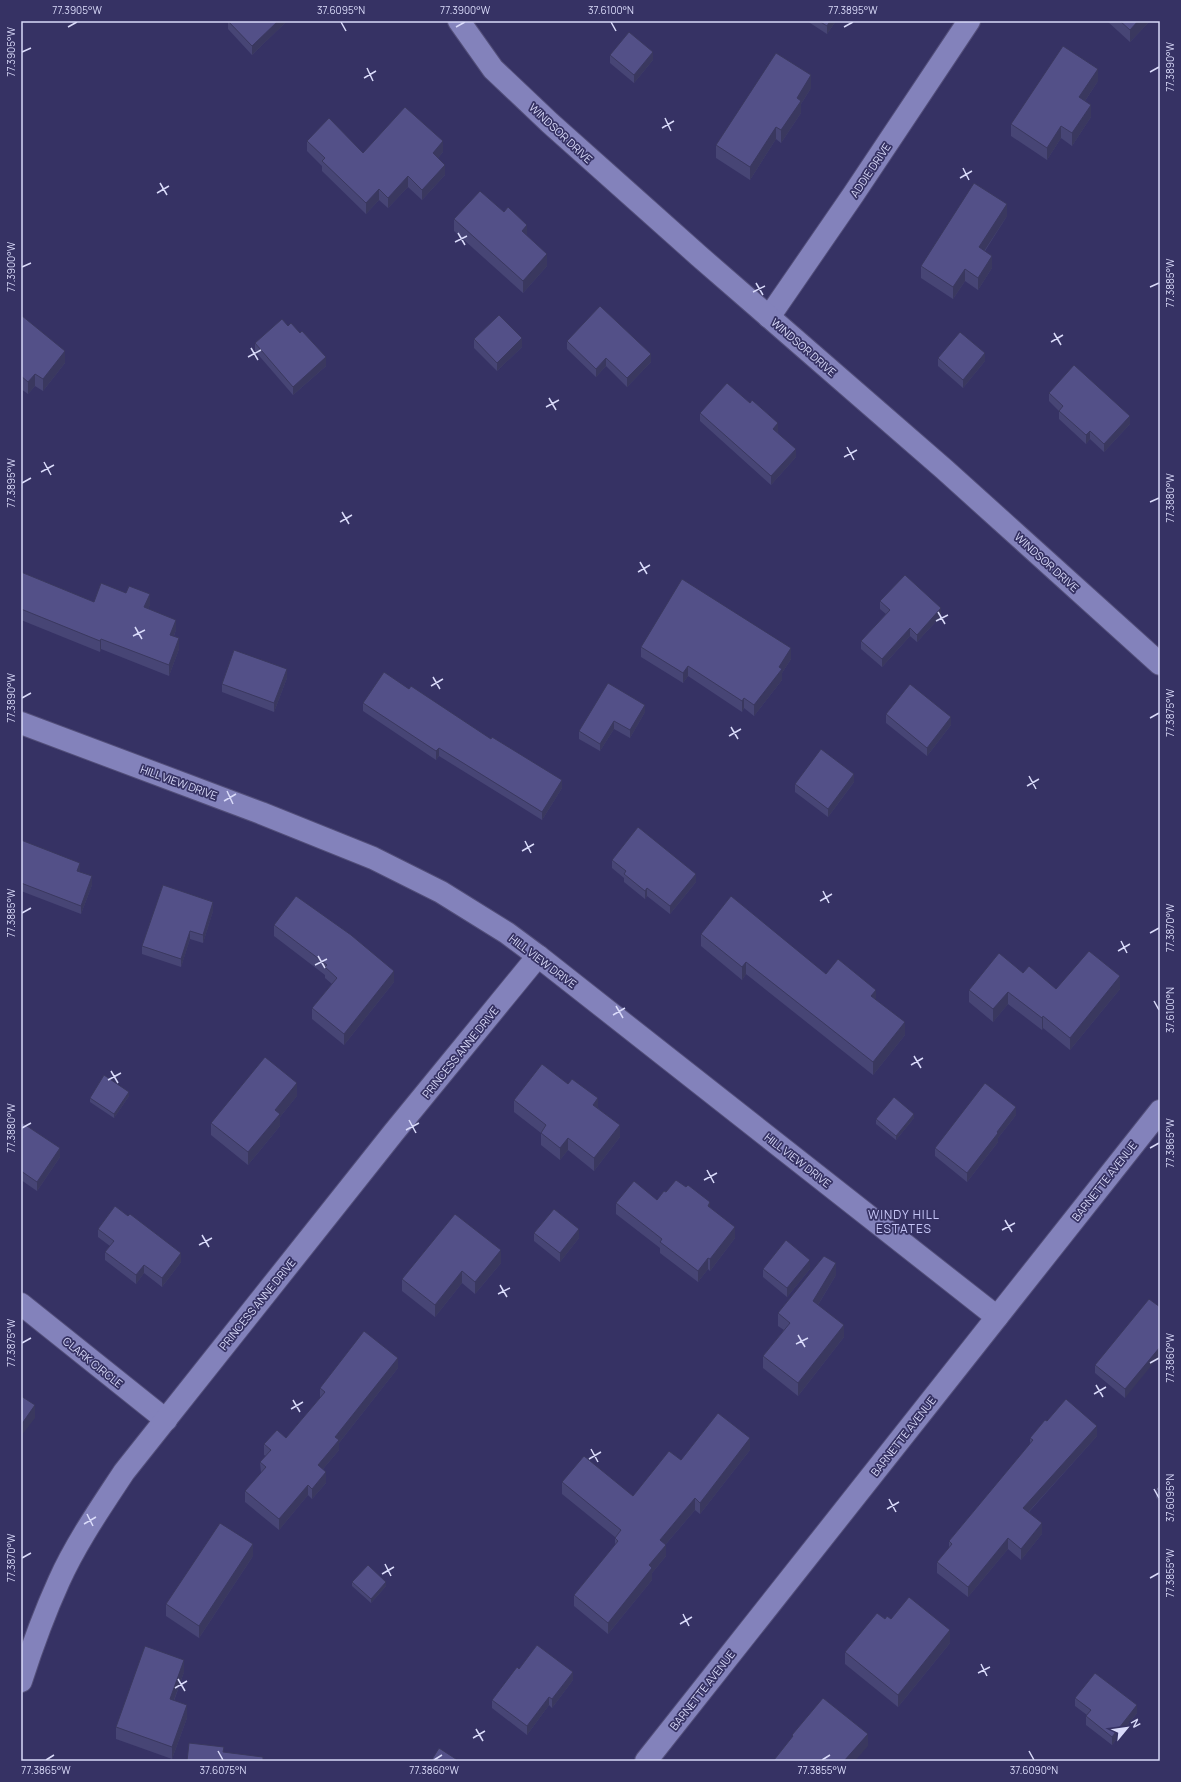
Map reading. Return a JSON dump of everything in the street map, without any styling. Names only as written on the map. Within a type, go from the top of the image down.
[{"type":"street","name":"WINDSOR DRIVE","points":[[459,21],[494,69],[544,118],[698,256],[944,469],[1160,664]]},
{"type":"street","name":"ADDIE DRIVE","points":[[769,316],[853,195],[969,21]]},
{"type":"street","name":"HILL VIEW DRIVE","points":[[21,723],[261,813],[373,858],[441,892],[507,933],[538,956],[997,1317]]},
{"type":"street","name":"PRINCESS ANNE DRIVE","points":[[21,1681],[37,1632],[59,1580],[93,1519],[124,1472],[390,1138],[538,956]]},
{"type":"street","name":"BARNETTE AVENUE","points":[[646,1761],[1160,1111]]},
{"type":"street","name":"CLARK CIRCLE","points":[[21,1304],[166,1420]]},
{"type":"building","points":[[228,21],[278,21],[252,46]]},
{"type":"building","points":[[819,21],[830,21],[827,26]]},
{"type":"building","points":[[1120,21],[1138,21],[1130,30]]},
{"type":"building","points":[[629,32],[653,52],[634,75],[610,55]]},
{"type":"building","points":[[1063,46],[1098,69],[1079,97],[1091,105],[1072,133],[1061,126],[1047,148],[1011,124]]},
{"type":"building","points":[[776,53],[811,75],[797,98],[801,101],[781,130],[776,127],[750,167],[716,145]]},
{"type":"building","points":[[405,107],[443,141],[433,153],[445,165],[422,190],[408,176],[388,198],[379,189],[366,203],[322,161],[325,158],[307,141],[329,118],[363,153]]},
{"type":"building","points":[[974,183],[1007,204],[979,247],[992,256],[978,278],[965,269],[953,287],[921,266]]},
{"type":"building","points":[[480,191],[504,212],[508,207],[527,225],[522,231],[547,254],[523,281],[454,219]]},
{"type":"building","points":[[600,306],[651,354],[627,378],[606,358],[596,369],[567,341]]},
{"type":"building","points":[[21,315],[65,351],[43,379],[35,374],[28,382],[21,376]]},
{"type":"building","points":[[499,315],[522,338],[497,363],[474,339]]},
{"type":"building","points":[[282,319],[288,326],[291,323],[300,333],[302,331],[326,357],[293,387],[255,343]]},
{"type":"building","points":[[960,332],[985,353],[963,380],[938,358]]},
{"type":"building","points":[[1074,365],[1130,416],[1104,444],[1090,431],[1086,435],[1059,411],[1063,406],[1049,393]]},
{"type":"building","points":[[727,383],[750,403],[752,400],[778,423],[773,429],[796,449],[771,476],[700,413]]},
{"type":"building","points":[[21,572],[94,602],[101,583],[126,593],[129,586],[150,594],[144,607],[176,620],[170,635],[179,638],[169,665],[101,639],[100,641],[21,609]]},
{"type":"building","points":[[905,575],[941,608],[917,635],[910,628],[882,659],[861,641],[890,610],[880,601]]},
{"type":"building","points":[[682,579],[791,648],[779,667],[782,669],[754,705],[744,698],[742,701],[688,666],[683,673],[641,647]]},
{"type":"building","points":[[234,650],[287,669],[274,703],[222,684]]},
{"type":"building","points":[[384,672],[409,689],[411,686],[491,739],[492,737],[562,780],[542,812],[439,748],[436,751],[363,703]]},
{"type":"building","points":[[608,683],[645,705],[630,730],[614,721],[600,744],[579,731]]},
{"type":"building","points":[[910,684],[951,717],[927,748],[886,714]]},
{"type":"building","points":[[821,749],[854,774],[828,809],[795,784]]},
{"type":"building","points":[[638,827],[696,874],[670,906],[647,888],[645,891],[624,874],[626,871],[612,860]]},
{"type":"building","points":[[21,840],[80,863],[77,871],[92,876],[81,906],[21,883]]},
{"type":"building","points":[[163,885],[213,902],[203,935],[190,931],[181,959],[142,946]]},
{"type":"building","points":[[296,896],[351,935],[394,971],[344,1034],[312,1008],[337,978],[325,967],[327,965],[274,925]]},
{"type":"building","points":[[731,896],[826,974],[838,959],[876,990],[871,996],[905,1022],[873,1062],[746,962],[742,967],[701,934]]},
{"type":"building","points":[[1089,951],[1120,976],[1070,1038],[1043,1016],[1042,1018],[1008,992],[993,1009],[969,990],[999,953],[1023,973],[1029,966],[1056,989]]},
{"type":"building","points":[[265,1057],[297,1083],[275,1110],[280,1114],[248,1152],[211,1123]]},
{"type":"building","points":[[542,1064],[568,1084],[572,1079],[598,1098],[593,1105],[620,1125],[594,1158],[568,1138],[560,1148],[541,1133],[546,1125],[514,1100]]},
{"type":"building","points":[[104,1075],[129,1092],[114,1114],[90,1098]]},
{"type":"building","points":[[985,1083],[1016,1107],[967,1173],[935,1148]]},
{"type":"building","points":[[894,1097],[914,1114],[896,1136],[876,1119]]},
{"type":"building","points":[[21,1122],[60,1148],[37,1182],[21,1171]]},
{"type":"building","points":[[676,1180],[686,1187],[688,1185],[710,1202],[708,1206],[735,1227],[710,1259],[708,1258],[698,1271],[660,1242],[662,1239],[616,1203],[634,1181],[657,1200]]},
{"type":"building","points":[[115,1206],[128,1216],[130,1214],[181,1253],[162,1278],[144,1265],[136,1275],[105,1252],[114,1241],[98,1229]]},
{"type":"building","points":[[554,1209],[579,1229],[560,1253],[534,1233]]},
{"type":"building","points":[[455,1214],[501,1250],[475,1282],[462,1271],[435,1305],[402,1279]]},
{"type":"building","points":[[786,1240],[810,1260],[787,1288],[763,1269]]},
{"type":"building","points":[[824,1256],[836,1263],[813,1301],[844,1325],[798,1383],[763,1356],[790,1323],[778,1313]]},
{"type":"building","points":[[1149,1299],[1160,1307],[1160,1347],[1125,1389],[1095,1365]]},
{"type":"building","points":[[364,1331],[398,1358],[335,1437],[339,1440],[318,1465],[326,1472],[312,1489],[308,1485],[279,1519],[245,1491],[266,1467],[260,1462],[271,1450],[264,1444],[277,1430],[286,1438],[325,1392],[320,1388]]},
{"type":"building","points":[[21,1396],[35,1405],[21,1425]]},
{"type":"building","points":[[1066,1399],[1097,1426],[1023,1508],[1042,1523],[1021,1549],[1008,1538],[968,1587],[937,1562],[952,1544],[949,1541],[1033,1440],[1030,1438]]},
{"type":"building","points":[[718,1413],[750,1438],[700,1503],[695,1498],[660,1540],[666,1545],[649,1565],[652,1568],[608,1623],[574,1595],[618,1541],[615,1538],[621,1530],[562,1482],[584,1456],[633,1496],[669,1451],[681,1460]]},
{"type":"building","points":[[1160,1485],[1160,1493],[1156,1489]]},
{"type":"building","points":[[220,1523],[253,1544],[199,1626],[166,1604]]},
{"type":"building","points":[[368,1565],[386,1582],[371,1599],[352,1582]]},
{"type":"building","points":[[909,1597],[950,1630],[898,1695],[845,1652],[877,1613],[885,1619],[887,1616],[891,1619]]},
{"type":"building","points":[[537,1645],[573,1672],[552,1699],[549,1697],[527,1726],[492,1700],[517,1667],[519,1669]]},
{"type":"building","points":[[145,1646],[184,1660],[170,1699],[187,1705],[172,1747],[116,1727]]},
{"type":"building","points":[[1095,1673],[1137,1705],[1112,1737],[1086,1716],[1091,1710],[1075,1698]]},
{"type":"building","points":[[823,1698],[868,1734],[844,1761],[775,1761],[774,1760],[793,1736],[792,1735]]},
{"type":"building","points":[[189,1743],[224,1747],[223,1752],[263,1757],[263,1761],[187,1761]]},
{"type":"building","points":[[439,1748],[459,1761],[431,1761]]},
{"type":"district","name":"WINDY HILL ESTATES","points":[[904,1221]]}]
